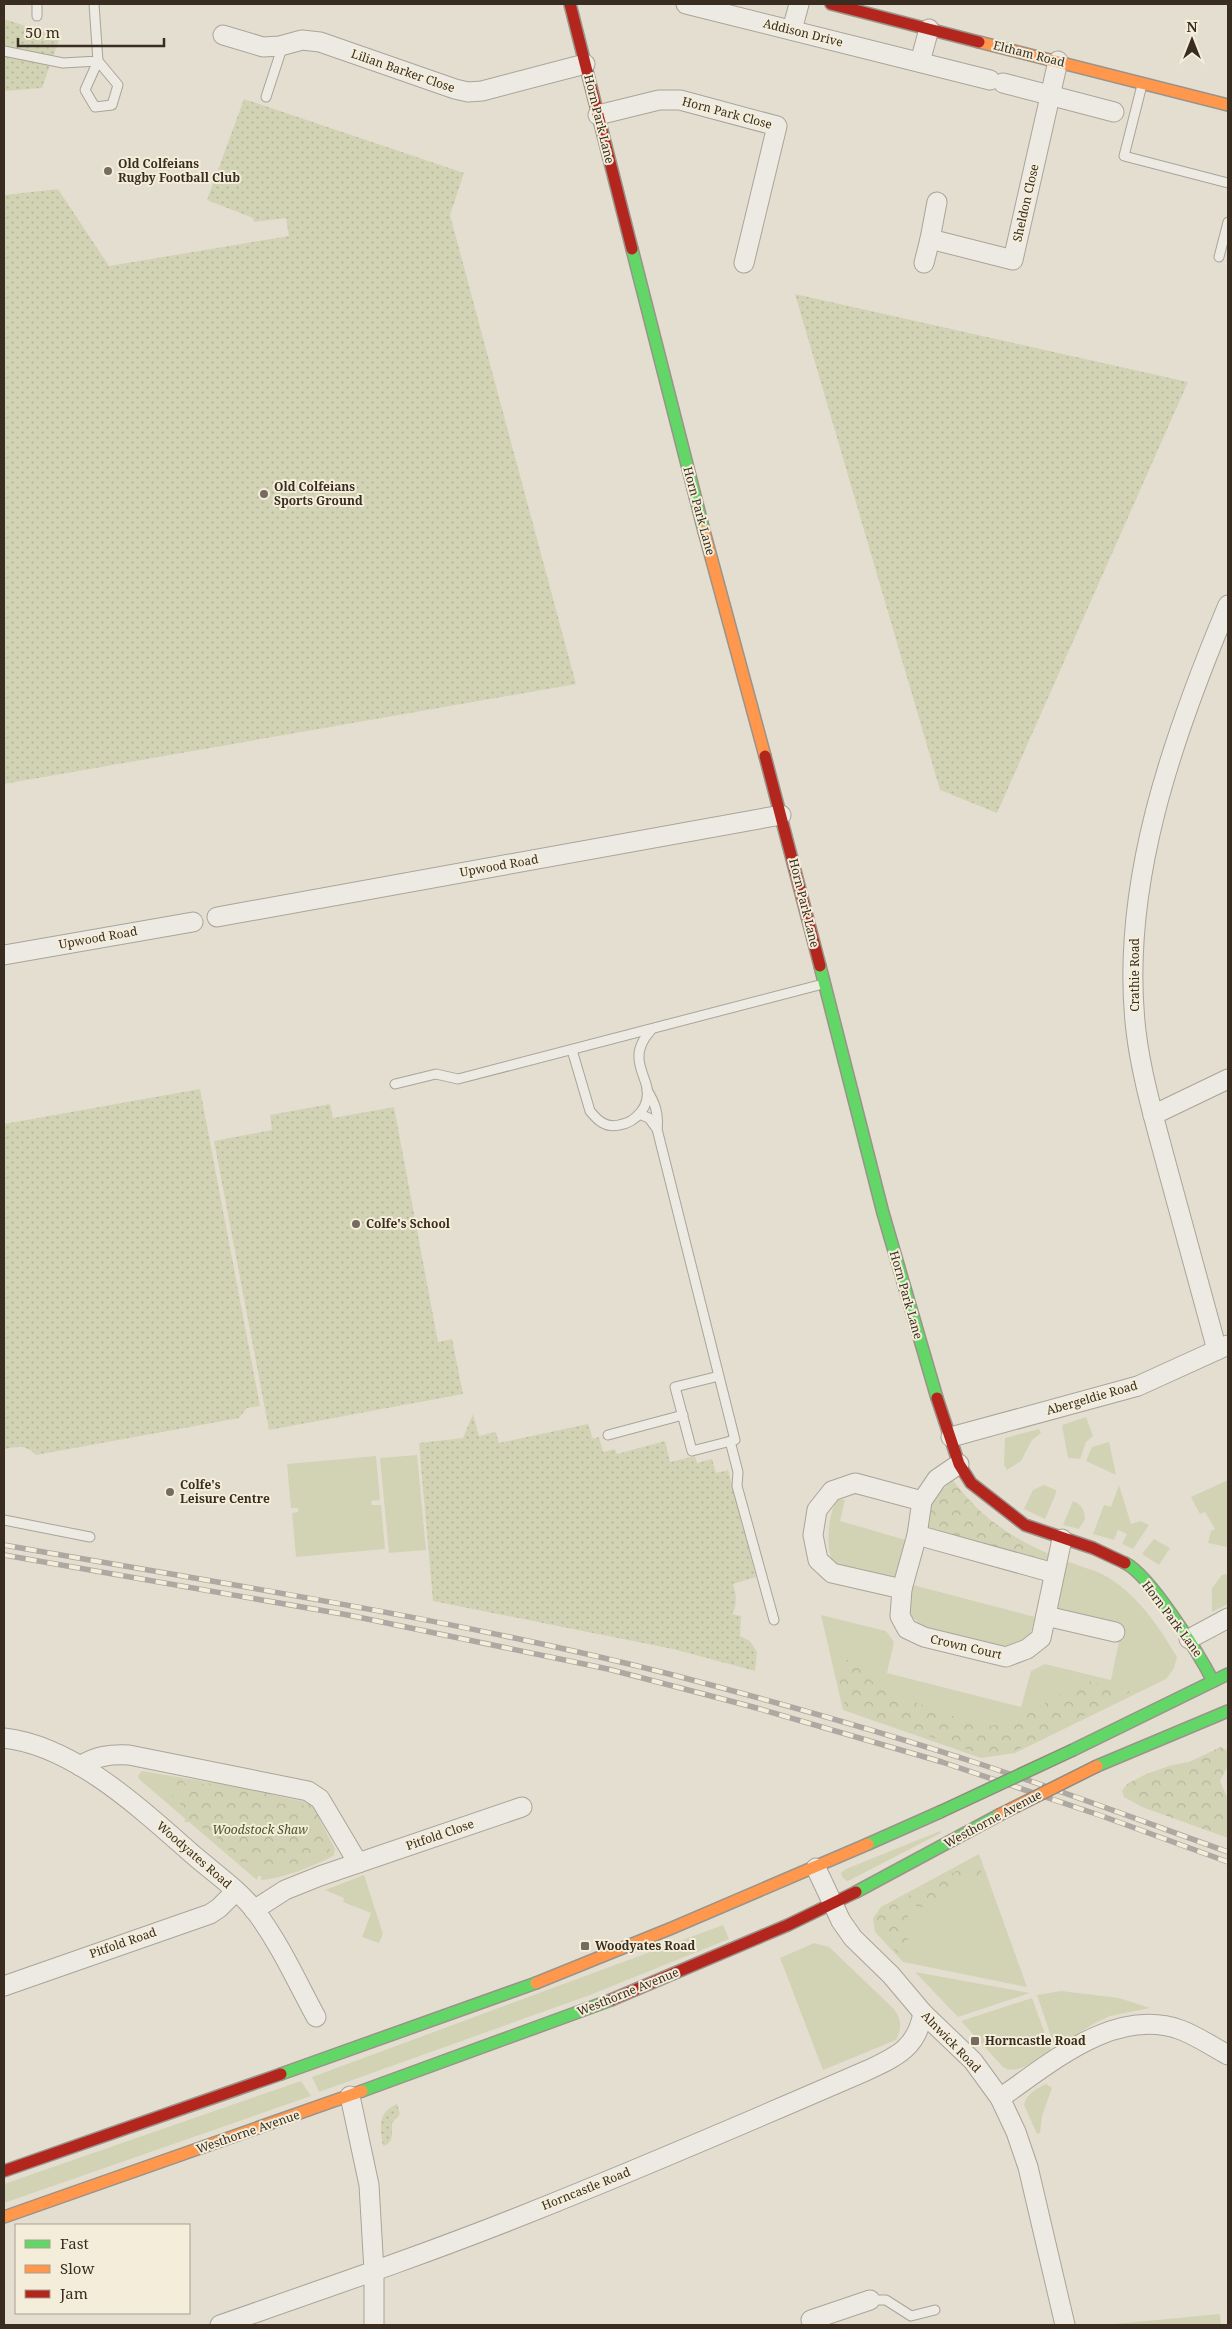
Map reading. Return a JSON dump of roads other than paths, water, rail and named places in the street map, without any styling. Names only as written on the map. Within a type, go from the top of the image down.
[{"type":"main road","name":"Horn Park Lane","points":[[570,4],[691,484],[782,815],[883,1213],[923,1354],[959,1464],[971,1484],[1025,1525],[1092,1548],[1128,1565],[1152,1588],[1189,1639],[1204,1662],[1213,1681]]},
{"type":"main road","name":"Eltham Road","points":[[831,4],[1228,105]]},
{"type":"main road","points":[[4,2172],[510,1993],[589,1962],[816,1868],[1073,1750],[1228,1674]]},
{"type":"main road","name":"Westhorne Avenue","points":[[4,2218],[350,2096],[606,2002],[743,1946],[882,1879],[999,1815],[1097,1766],[1228,1711]]},
{"type":"street","name":"Addison Drive","points":[[686,4],[1114,112]]},
{"type":"street","points":[[792,30],[799,4]]},
{"type":"street","points":[[920,62],[929,29]]},
{"type":"street","name":"Lilian Barker Close","points":[[223,34],[263,46],[283,45],[302,40],[320,42],[468,92],[482,91],[585,64]]},
{"type":"street","name":"Sheldon Close","points":[[930,239],[1013,260],[1058,61]]},
{"type":"street","name":"Horn Park Close","points":[[598,115],[659,100],[674,100],[777,126],[744,263]]},
{"type":"street","points":[[924,263],[937,202]]},
{"type":"street","name":"Crathie Road","points":[[1223,1347],[1153,1115],[1136,1032],[1132,950],[1144,869],[1161,786],[1208,653],[1228,604]]},
{"type":"street","name":"Upwood Road","points":[[217,917],[782,815]]},
{"type":"street","name":"Upwood Road","points":[[4,955],[193,922]]},
{"type":"street","points":[[1153,1115],[1228,1079]]},
{"type":"street","name":"Abergeldie Road","points":[[951,1438],[1138,1386],[1223,1347]]},
{"type":"street","name":"Crown Court","points":[[959,1464],[937,1479],[922,1501],[916,1535],[902,1589],[900,1616],[908,1629],[924,1637],[1006,1657],[1027,1649],[1041,1638],[1062,1539]]},
{"type":"street","points":[[902,1589],[832,1573],[818,1560],[814,1535],[817,1510],[832,1491],[855,1484],[922,1501]]},
{"type":"street","points":[[916,1535],[1054,1573]]},
{"type":"street","points":[[1046,1616],[1115,1632]]},
{"type":"street","points":[[1189,1639],[1228,1618]]},
{"type":"street","name":"Woodyates Road","points":[[4,1738],[19,1740],[80,1766],[106,1782],[136,1804],[236,1892],[254,1910],[274,1938],[316,2017]]},
{"type":"street","points":[[80,1766],[110,1754],[129,1755],[308,1791],[320,1799],[358,1863],[285,1890],[254,1910]]},
{"type":"street","name":"Pitfold Close","points":[[358,1863],[522,1807]]},
{"type":"street","name":"Alnwick Road","points":[[816,1868],[832,1904],[853,1938],[891,1975],[923,2013],[973,2061],[1000,2098],[1016,2132],[1028,2167],[1065,2325]]},
{"type":"street","name":"Pitfold Road","points":[[4,1986],[145,1935],[201,1918],[219,1908],[236,1892]]},
{"type":"street","name":"Horncastle Road","points":[[220,2325],[374,2271],[524,2215],[680,2151],[868,2070],[892,2058],[911,2044],[920,2030],[923,2013]]},
{"type":"street","points":[[1000,2098],[1057,2059],[1102,2034],[1126,2026],[1147,2024],[1182,2030],[1228,2055]]},
{"type":"street","points":[[350,2096],[369,2185],[374,2271],[374,2325]]},
{"type":"street","points":[[810,2317],[870,2300]]},
{"type":"lane","points":[[37,4],[37,16]]},
{"type":"lane","points":[[94,4],[98,61],[85,90],[95,107],[112,105],[118,85],[98,61]]},
{"type":"lane","points":[[266,97],[283,45]]},
{"type":"lane","points":[[4,51],[63,63],[98,61]]},
{"type":"lane","points":[[1143,82],[1124,156],[1228,183]]},
{"type":"lane","points":[[1219,257],[1228,222]]},
{"type":"lane","points":[[395,1084],[436,1074],[458,1079],[825,983]]},
{"type":"lane","points":[[651,1030],[642,1042],[638,1058],[647,1090],[654,1101],[658,1116],[657,1129],[735,1440],[692,1451],[675,1387],[718,1376]]},
{"type":"lane","points":[[572,1050],[590,1111],[595,1118],[609,1126],[625,1124],[639,1114],[645,1107],[647,1090]]},
{"type":"lane","points":[[639,1114],[649,1118],[657,1129]]},
{"type":"lane","points":[[608,1435],[683,1415]]},
{"type":"lane","points":[[730,1441],[738,1472],[736,1486],[774,1620]]},
{"type":"lane","points":[[4,1520],[90,1537]]},
{"type":"lane","points":[[870,2300],[886,2300],[911,2316],[935,2310]]},
{"type":"railway","points":[[4,1545],[426,1620],[510,1637],[677,1676],[831,1718],[983,1765],[1228,1852]]},
{"type":"railway","points":[[4,1555],[348,1615],[608,1669],[753,1707],[942,1762],[1102,1816],[1228,1862]]},
{"type":"place","name":"Old Colfeians Rugby Football Club","points":[[108,171]]},
{"type":"place","name":"Old Colfeians Sports Ground","points":[[264,494]]},
{"type":"place","name":"Colfe's School","points":[[356,1224]]},
{"type":"place","name":"Colfe's Leisure Centre","points":[[170,1492]]},
{"type":"place","name":"Woodyates Road","points":[[585,1946]]},
{"type":"place","name":"Horncastle Road","points":[[975,2041]]},
{"type":"park label","name":"Woodstock Shaw","points":[[260,1830]]}]
